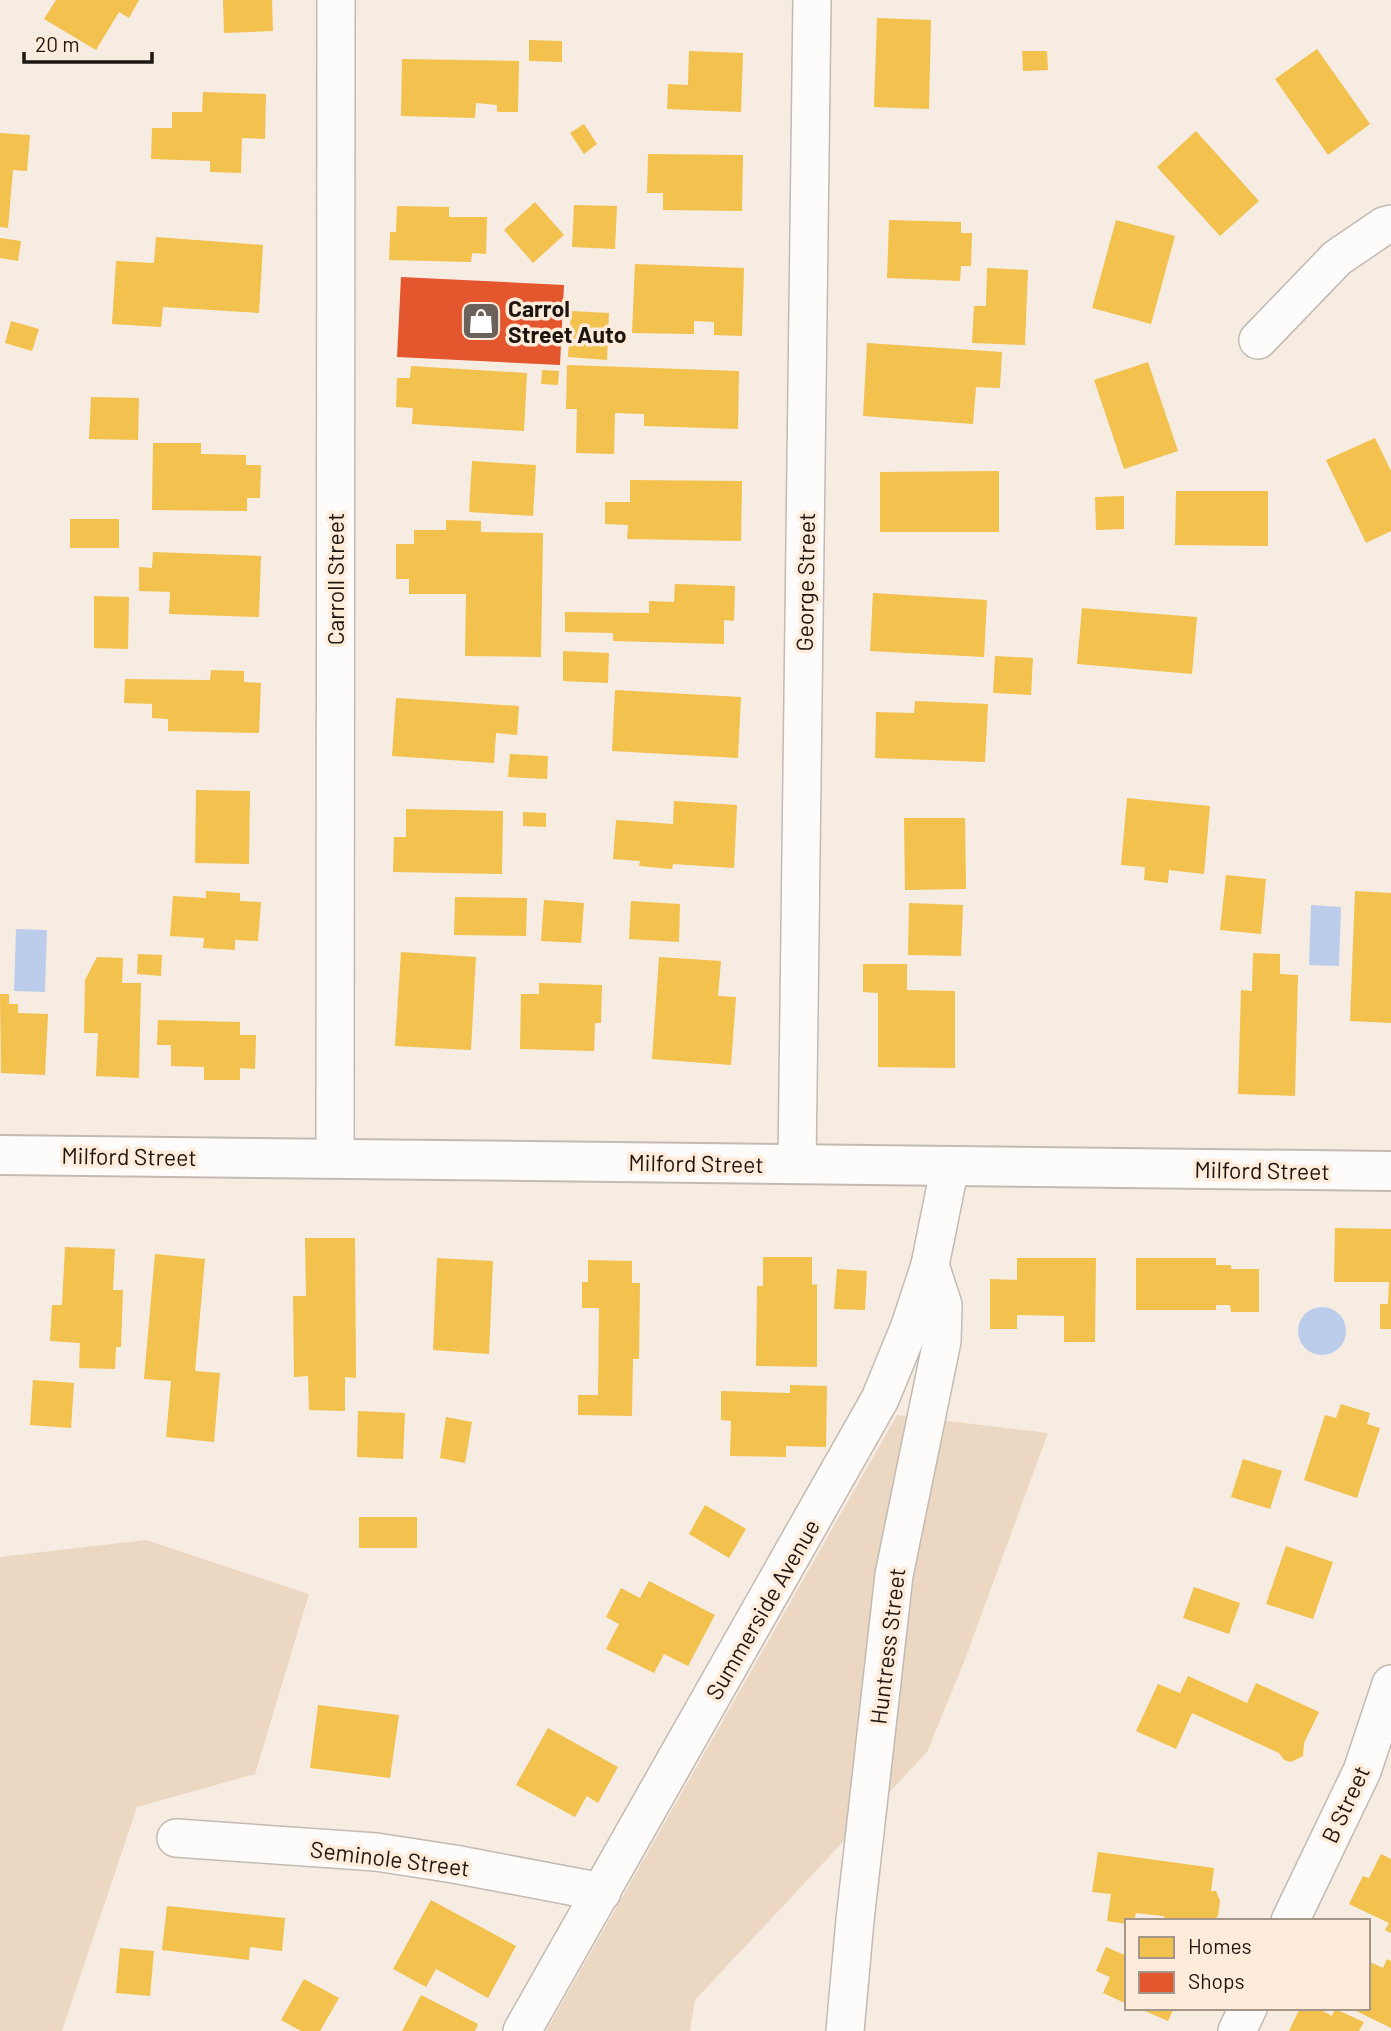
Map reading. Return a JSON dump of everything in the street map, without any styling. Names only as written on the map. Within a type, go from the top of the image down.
[{"type":"street","name":"Carroll Street","points":[[335,0],[335,1158]]},
{"type":"street","name":"George Street","points":[[797,1164],[812,0]]},
{"type":"street","points":[[1258,340],[1337,258],[1391,224]]},
{"type":"street","name":"Milford Street","points":[[0,1155],[1391,1171]]},
{"type":"street","name":"Summerside Avenue","points":[[522,2031],[880,1399],[910,1326],[930,1265],[950,1166]]},
{"type":"street","name":"Huntress Street","points":[[845,2031],[894,1575],[942,1341],[943,1305],[930,1265]]},
{"type":"street","name":"B Street","points":[[1291,1919],[1376,1777],[1391,1684]]},
{"type":"street","name":"Seminole Street","points":[[176,1838],[376,1852],[602,1892]]},
{"type":"street","points":[[1237,2031],[1247,2010]]},
{"type":"shaded area","points":[[897,1415],[1048,1433],[964,1662],[927,1752],[695,2000],[690,2031],[546,2031]]},
{"type":"shaded area","points":[[146,1540],[309,1594],[255,1774],[137,1807],[62,2031],[0,2031],[0,1557]]},
{"type":"water","points":[[1311,905],[1341,907],[1339,966],[1309,965]]},
{"type":"water","points":[[16,929],[47,930],[45,992],[14,991]]},
{"type":"water","points":[[1322,1307],[1339,1314],[1346,1331],[1339,1348],[1322,1355],[1305,1348],[1298,1331],[1305,1314]]},
{"type":"building: Homes","points":[[56,0],[139,0],[129,18],[119,12],[96,50],[44,19]]},
{"type":"building: Homes","points":[[223,0],[272,0],[273,31],[224,33]]},
{"type":"building: Homes","points":[[877,18],[931,20],[929,109],[874,107]]},
{"type":"building: Homes","points":[[529,40],[562,41],[562,62],[529,61]]},
{"type":"building: Homes","points":[[1317,49],[1370,124],[1328,155],[1275,79]]},
{"type":"building: Homes","points":[[689,51],[743,53],[741,112],[667,109],[668,84],[688,85]]},
{"type":"building: Homes","points":[[1022,51],[1047,51],[1048,70],[1023,71]]},
{"type":"building: Homes","points":[[402,59],[519,61],[518,112],[497,112],[497,105],[476,103],[475,118],[401,116]]},
{"type":"building: Homes","points":[[203,92],[266,94],[265,139],[242,138],[241,173],[210,172],[210,161],[151,159],[152,128],[172,128],[172,112],[202,112]]},
{"type":"building: Homes","points":[[584,124],[597,144],[584,154],[570,133]]},
{"type":"building: Homes","points":[[1196,131],[1259,201],[1220,236],[1157,167]]},
{"type":"building: Homes","points":[[0,133],[30,135],[27,171],[13,170],[8,228],[0,227]]},
{"type":"building: Homes","points":[[648,154],[743,155],[742,211],[663,210],[663,193],[647,193]]},
{"type":"building: Homes","points":[[535,202],[564,235],[533,263],[504,230]]},
{"type":"building: Homes","points":[[574,205],[617,206],[615,249],[572,247]]},
{"type":"building: Homes","points":[[397,206],[449,207],[449,217],[487,217],[486,254],[472,253],[471,262],[389,260],[390,232],[396,232]]},
{"type":"building: Homes","points":[[889,220],[961,222],[961,233],[972,233],[971,266],[961,266],[960,281],[887,278]]},
{"type":"building: Homes","points":[[1116,220],[1175,236],[1151,324],[1092,308]]},
{"type":"building: Homes","points":[[156,237],[263,245],[259,313],[163,307],[161,327],[112,324],[116,261],[154,263]]},
{"type":"building: Homes","points":[[0,238],[21,241],[18,261],[0,258]]},
{"type":"building: Homes","points":[[635,264],[744,268],[742,336],[714,335],[714,322],[694,321],[694,334],[632,333]]},
{"type":"building: Homes","points":[[987,268],[1028,270],[1025,345],[972,343],[974,306],[986,306]]},
{"type":"building: Homes","points":[[571,311],[609,313],[607,360],[568,357]]},
{"type":"building: Homes","points":[[11,321],[39,329],[32,351],[5,343]]},
{"type":"building: Homes","points":[[867,343],[1002,352],[1000,388],[976,387],[973,424],[863,416]]},
{"type":"building: Homes","points":[[1148,362],[1178,451],[1124,469],[1094,380]]},
{"type":"building: Homes","points":[[567,365],[739,371],[738,429],[644,426],[644,414],[615,413],[614,454],[576,453],[577,409],[566,409]]},
{"type":"building: Homes","points":[[411,366],[527,373],[524,431],[412,424],[413,408],[396,407],[397,378],[410,378]]},
{"type":"building: Homes","points":[[542,370],[559,371],[558,385],[541,384]]},
{"type":"building: Homes","points":[[91,397],[139,398],[138,440],[89,439]]},
{"type":"building: Homes","points":[[1375,438],[1391,471],[1391,531],[1366,543],[1326,460]]},
{"type":"building: Homes","points":[[153,443],[201,443],[201,454],[246,455],[246,465],[261,465],[260,498],[247,498],[247,511],[152,510]]},
{"type":"building: Homes","points":[[472,461],[536,465],[533,516],[469,512]]},
{"type":"building: Homes","points":[[999,471],[999,532],[880,532],[880,472]]},
{"type":"building: Homes","points":[[630,480],[742,481],[741,541],[627,539],[628,525],[605,524],[605,502],[630,502]]},
{"type":"building: Homes","points":[[1176,491],[1268,491],[1268,546],[1175,545]]},
{"type":"building: Homes","points":[[1124,496],[1124,529],[1096,530],[1095,497]]},
{"type":"building: Homes","points":[[70,519],[119,519],[119,548],[70,548]]},
{"type":"building: Homes","points":[[446,520],[481,521],[481,532],[543,533],[541,657],[465,656],[466,594],[409,594],[409,579],[396,579],[396,544],[414,544],[414,530],[446,530]]},
{"type":"building: Homes","points":[[153,552],[261,556],[259,617],[169,614],[170,592],[139,591],[139,567],[152,568]]},
{"type":"building: Homes","points":[[675,584],[735,586],[734,621],[724,620],[724,644],[613,641],[613,633],[565,632],[565,612],[649,613],[649,601],[674,602]]},
{"type":"building: Homes","points":[[873,593],[987,600],[984,657],[870,651]]},
{"type":"building: Homes","points":[[94,596],[129,597],[128,649],[94,648]]},
{"type":"building: Homes","points":[[1082,608],[1197,617],[1192,674],[1077,664]]},
{"type":"building: Homes","points":[[563,651],[609,653],[608,683],[563,681]]},
{"type":"building: Homes","points":[[995,656],[1033,658],[1031,695],[993,693]]},
{"type":"building: Homes","points":[[211,670],[244,671],[244,682],[261,683],[259,733],[168,731],[168,719],[152,718],[152,704],[124,703],[125,679],[210,680]]},
{"type":"building: Homes","points":[[615,690],[741,697],[738,758],[612,751]]},
{"type":"building: Homes","points":[[396,698],[519,706],[517,735],[496,733],[494,763],[392,756]]},
{"type":"building: Homes","points":[[915,701],[988,704],[985,762],[875,758],[876,712],[914,713]]},
{"type":"building: Homes","points":[[510,754],[548,756],[547,779],[508,777]]},
{"type":"building: Homes","points":[[196,790],[250,791],[249,864],[195,863]]},
{"type":"building: Homes","points":[[1127,798],[1210,806],[1204,874],[1169,870],[1168,883],[1144,880],[1145,867],[1121,865]]},
{"type":"building: Homes","points":[[674,801],[737,805],[734,868],[673,864],[672,869],[639,866],[640,861],[613,859],[616,820],[673,824]]},
{"type":"building: Homes","points":[[406,809],[503,811],[502,874],[393,872],[394,837],[406,837]]},
{"type":"building: Homes","points":[[523,812],[546,813],[546,827],[523,826]]},
{"type":"building: Homes","points":[[904,818],[965,818],[966,889],[905,890]]},
{"type":"building: Homes","points":[[1226,875],[1266,879],[1261,934],[1220,930]]},
{"type":"building: Homes","points":[[206,891],[240,893],[240,901],[261,902],[258,941],[235,940],[235,950],[203,948],[204,938],[170,936],[173,896],[206,898]]},
{"type":"building: Homes","points":[[1355,891],[1391,893],[1391,1023],[1350,1021]]},
{"type":"building: Homes","points":[[455,897],[527,898],[526,936],[454,935]]},
{"type":"building: Homes","points":[[544,900],[584,903],[581,943],[541,941]]},
{"type":"building: Homes","points":[[631,901],[680,904],[679,942],[629,939]]},
{"type":"building: Homes","points":[[909,903],[963,905],[961,956],[908,955]]},
{"type":"building: Homes","points":[[401,952],[476,957],[471,1050],[395,1046]]},
{"type":"building: Homes","points":[[1253,953],[1280,954],[1280,974],[1298,975],[1295,1096],[1238,1094],[1241,990],[1252,991]]},
{"type":"building: Homes","points":[[138,954],[162,955],[161,976],[137,974]]},
{"type":"building: Homes","points":[[97,957],[123,958],[122,983],[141,983],[139,1078],[96,1076],[98,1033],[84,1033],[85,980]]},
{"type":"building: Homes","points":[[659,957],[721,961],[718,996],[736,997],[731,1065],[652,1059]]},
{"type":"building: Homes","points":[[863,964],[907,964],[907,990],[955,991],[955,1068],[878,1067],[878,993],[863,992]]},
{"type":"building: Homes","points":[[539,983],[602,985],[601,1023],[595,1023],[594,1051],[520,1049],[521,994],[539,994]]},
{"type":"building: Homes","points":[[0,994],[9,994],[9,1004],[18,1004],[18,1013],[48,1014],[45,1075],[1,1073]]},
{"type":"building: Homes","points":[[158,1020],[240,1022],[240,1035],[256,1035],[255,1069],[240,1068],[240,1080],[204,1080],[204,1067],[171,1066],[171,1045],[157,1045]]},
{"type":"building: Homes","points":[[1335,1228],[1391,1229],[1391,1329],[1380,1329],[1380,1304],[1388,1304],[1389,1282],[1334,1282]]},
{"type":"building: Homes","points":[[305,1238],[355,1238],[356,1378],[345,1377],[345,1411],[309,1410],[308,1376],[294,1377],[293,1296],[306,1296]]},
{"type":"building: Homes","points":[[65,1247],[115,1249],[113,1290],[123,1290],[121,1347],[116,1347],[115,1369],[79,1368],[80,1343],[50,1341],[52,1305],[62,1305]]},
{"type":"building: Homes","points":[[155,1254],[205,1259],[195,1371],[220,1373],[214,1442],[166,1437],[171,1381],[144,1379]]},
{"type":"building: Homes","points":[[763,1257],[812,1257],[812,1285],[817,1284],[817,1367],[756,1366],[757,1286],[763,1286]]},
{"type":"building: Homes","points":[[437,1258],[493,1261],[489,1354],[433,1350]]},
{"type":"building: Homes","points":[[1017,1258],[1096,1258],[1095,1342],[1064,1342],[1064,1316],[1017,1315],[1017,1329],[990,1329],[990,1279],[1017,1280]]},
{"type":"building: Homes","points":[[1136,1258],[1216,1258],[1216,1265],[1231,1265],[1231,1269],[1259,1269],[1259,1312],[1231,1312],[1230,1305],[1216,1305],[1216,1310],[1136,1310]]},
{"type":"building: Homes","points":[[588,1260],[632,1261],[632,1283],[640,1283],[639,1359],[633,1359],[632,1416],[578,1415],[578,1395],[598,1395],[599,1308],[582,1308],[582,1282],[588,1282]]},
{"type":"building: Homes","points":[[837,1269],[867,1271],[865,1310],[834,1309]]},
{"type":"building: Homes","points":[[33,1380],[74,1383],[71,1428],[30,1425]]},
{"type":"building: Homes","points":[[790,1385],[827,1386],[826,1447],[786,1446],[786,1457],[730,1456],[731,1421],[721,1420],[721,1391],[790,1393]]},
{"type":"building: Homes","points":[[1341,1404],[1370,1413],[1367,1424],[1380,1428],[1357,1498],[1304,1480],[1325,1415],[1336,1418]]},
{"type":"building: Homes","points":[[358,1411],[405,1413],[403,1459],[357,1457]]},
{"type":"building: Homes","points":[[446,1417],[472,1422],[465,1463],[440,1458]]},
{"type":"building: Homes","points":[[1243,1459],[1282,1471],[1270,1509],[1231,1497]]},
{"type":"building: Homes","points":[[705,1505],[746,1529],[729,1558],[689,1534]]},
{"type":"building: Homes","points":[[359,1517],[417,1517],[417,1548],[359,1548]]},
{"type":"building: Homes","points":[[1286,1546],[1333,1562],[1313,1619],[1266,1604]]},
{"type":"building: Homes","points":[[649,1581],[715,1615],[688,1666],[664,1654],[654,1673],[606,1649],[619,1624],[606,1617],[621,1588],[640,1598]]},
{"type":"building: Homes","points":[[1194,1587],[1240,1603],[1229,1634],[1183,1618]]},
{"type":"building: Homes","points":[[1188,1676],[1247,1703],[1256,1683],[1319,1712],[1304,1743],[1303,1756],[1291,1762],[1284,1760],[1279,1753],[1192,1713],[1176,1749],[1136,1731],[1158,1684],[1180,1693]]},
{"type":"building: Homes","points":[[318,1705],[399,1715],[390,1778],[310,1768]]},
{"type":"building: Homes","points":[[548,1728],[618,1767],[598,1803],[587,1796],[575,1817],[516,1785]]},
{"type":"building: Homes","points":[[1098,1852],[1214,1868],[1211,1891],[1216,1891],[1220,1901],[1215,1919],[1166,1919],[1163,1916],[1136,1913],[1134,1919],[1125,1919],[1125,1924],[1107,1921],[1111,1894],[1092,1892]]},
{"type":"building: Homes","points":[[1381,1854],[1391,1859],[1391,1933],[1385,1930],[1389,1923],[1349,1904],[1363,1876],[1369,1878]]},
{"type":"building: Homes","points":[[431,1900],[516,1946],[488,1998],[436,1969],[426,1987],[393,1969]]},
{"type":"building: Homes","points":[[167,1906],[285,1918],[282,1951],[250,1947],[249,1960],[162,1950]]},
{"type":"building: Homes","points":[[1106,1947],[1125,1955],[1125,2003],[1103,1993],[1110,1977],[1096,1971]]},
{"type":"building: Homes","points":[[120,1948],[154,1951],[150,1996],[116,1993]]},
{"type":"building: Homes","points":[[1387,1959],[1391,1961],[1391,2028],[1354,2010],[1370,2010],[1370,1962],[1383,1968]]},
{"type":"building: Homes","points":[[304,1979],[339,1998],[320,2031],[301,2031],[281,2020]]},
{"type":"building: Homes","points":[[421,1995],[478,2024],[475,2031],[402,2031]]},
{"type":"building: Homes","points":[[1143,2010],[1173,2010],[1168,2021]]},
{"type":"building: Homes","points":[[1299,2010],[1321,2010],[1332,2016],[1337,2010],[1364,2022],[1359,2031],[1289,2031]]},
{"type":"building: Shops","name":"Carrol Street Auto","points":[[401,277],[564,285],[560,365],[397,357]]},
{"type":"place","name":"Carrol Street Auto","points":[[481,321]]}]
